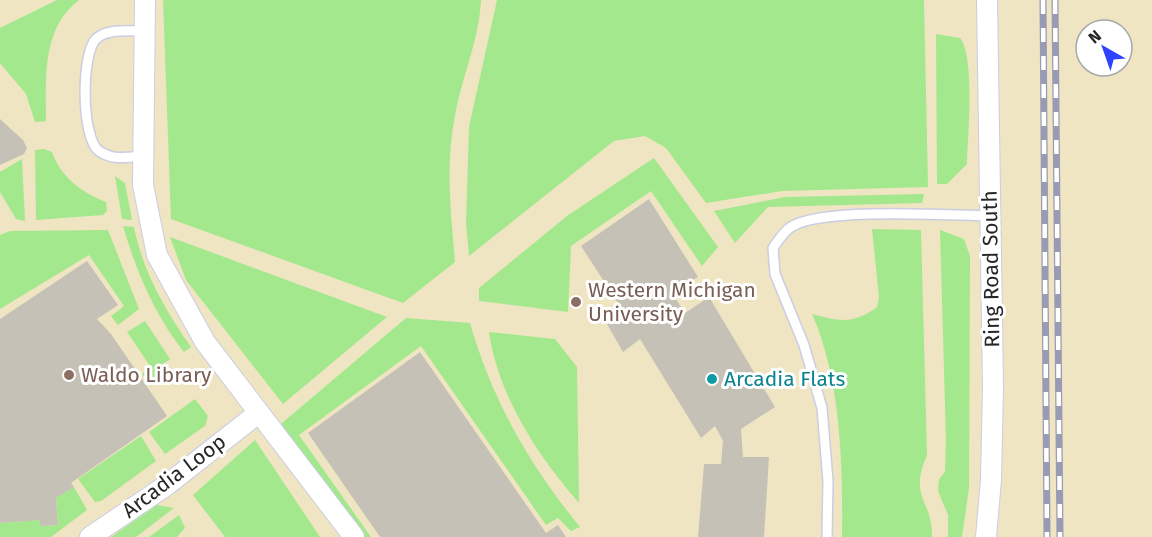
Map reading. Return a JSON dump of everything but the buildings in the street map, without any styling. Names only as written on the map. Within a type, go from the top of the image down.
[{"type":"street","points":[[146,0],[143,185],[157,255],[205,342],[257,414],[354,537]]},
{"type":"street","name":"Ring Road South","points":[[986,537],[991,480],[993,387],[987,0]]},
{"type":"street","name":"Arcadia Loop","points":[[90,537],[167,485],[257,414]]},
{"type":"lane","points":[[144,156],[114,159],[97,150],[88,132],[85,95],[88,56],[95,40],[107,32],[146,31]]},
{"type":"lane","points":[[827,537],[828,481],[822,408],[804,345],[775,274],[773,248],[791,226],[826,216],[929,214],[989,216]]},
{"type":"shaded area","name":"Western Michigan University","points":[[0,0],[1152,0],[1152,537],[0,537]]},
{"type":"green space","points":[[57,0],[79,0],[58,25],[52,40],[46,72],[46,121],[35,122],[26,94],[0,63],[0,28]]},
{"type":"green space","points":[[163,0],[481,0],[474,44],[458,101],[450,152],[455,262],[403,303],[171,219]]},
{"type":"green space","points":[[497,0],[924,0],[928,187],[782,191],[706,203],[666,148],[645,136],[614,141],[469,256],[466,223],[469,127]]},
{"type":"green space","points":[[936,34],[960,38],[968,61],[967,164],[947,184],[937,184]]},
{"type":"green space","points":[[44,149],[52,152],[60,169],[80,189],[106,202],[107,211],[103,215],[36,220],[35,150]]},
{"type":"green space","points":[[654,158],[718,247],[702,266],[651,191],[571,246],[568,312],[479,301],[479,288],[567,216]]},
{"type":"green space","points":[[22,159],[25,221],[16,219],[0,192],[0,172]]},
{"type":"green space","points":[[115,176],[125,183],[132,220],[122,219]]},
{"type":"green space","points":[[924,194],[922,203],[768,207],[735,243],[714,211],[785,197]]},
{"type":"green space","points":[[123,226],[134,227],[143,260],[156,290],[191,347],[184,352],[155,308],[134,260]]},
{"type":"green space","points":[[872,229],[921,230],[927,455],[922,470],[920,491],[929,515],[932,537],[842,537],[841,453],[838,424],[829,366],[812,314],[846,320],[861,317],[877,307],[879,297]]},
{"type":"green space","points":[[108,230],[139,309],[118,325],[111,316],[124,306],[89,255],[0,309],[0,235],[10,231]]},
{"type":"green space","points":[[940,230],[964,239],[970,256],[969,488],[962,537],[948,537],[948,515],[938,491],[939,479],[945,472],[946,440]]},
{"type":"green space","points":[[170,237],[387,317],[283,404],[186,280]]},
{"type":"green space","points":[[406,318],[470,323],[489,379],[514,431],[545,480],[580,527],[571,531],[558,518],[546,525],[421,346],[299,435],[371,537],[350,537],[275,429]]},
{"type":"green space","points":[[145,321],[170,359],[158,368],[157,379],[152,386],[142,374],[150,366],[127,332]]},
{"type":"green space","points":[[489,332],[555,339],[577,367],[579,503],[548,465],[510,401],[501,379]]},
{"type":"green space","points":[[195,399],[208,416],[205,426],[165,454],[149,432]]},
{"type":"green space","points":[[141,436],[156,461],[101,501],[95,502],[78,479]]},
{"type":"green space","points":[[255,440],[320,537],[225,537],[193,495]]},
{"type":"green space","points":[[74,487],[87,510],[51,537],[0,537],[0,523],[40,520],[40,526],[58,525],[56,498]]},
{"type":"green space","points":[[157,505],[174,508],[136,537],[111,537]]},
{"type":"green space","points":[[179,515],[185,528],[177,537],[149,537]]},
{"type":"railway","points":[[1043,0],[1047,537]]},
{"type":"railway","points":[[1055,0],[1060,537]]},
{"type":"place","name":"Western Michigan University","points":[[576,302]]},
{"type":"place","name":"Waldo Library","points":[[69,375]]},
{"type":"place","name":"Arcadia Flats","points":[[712,379]]}]
